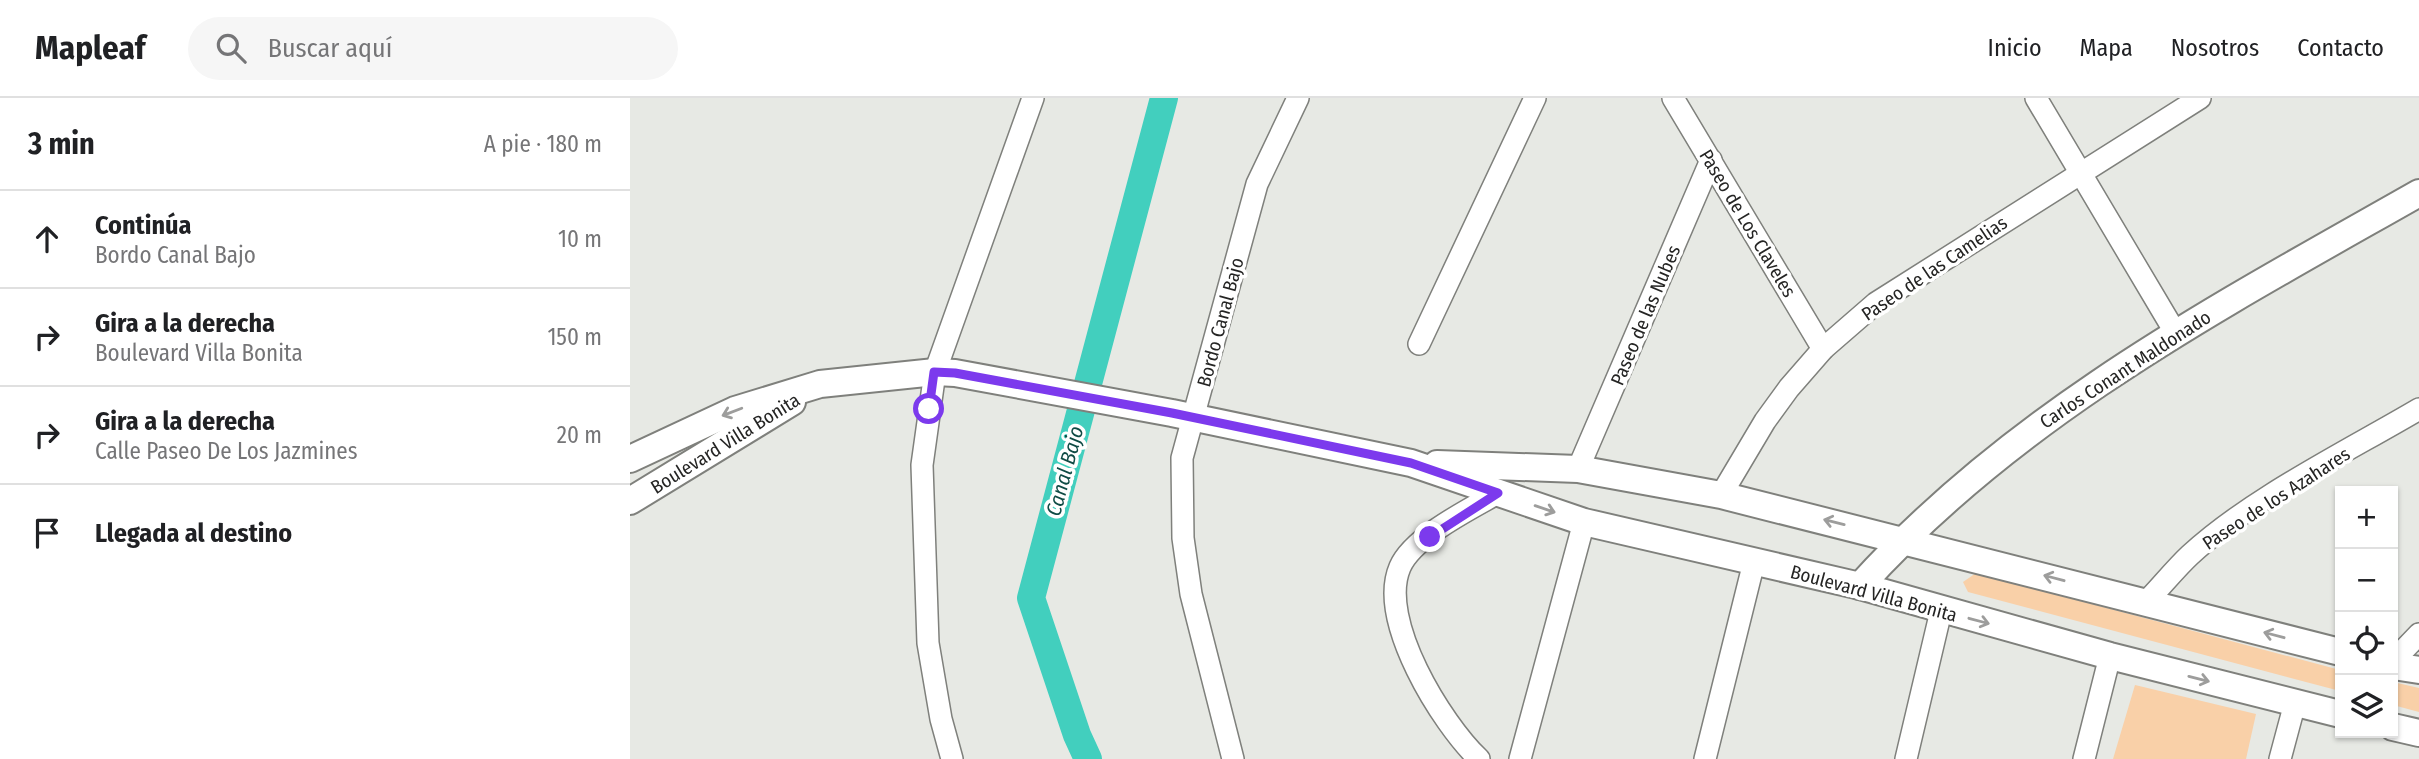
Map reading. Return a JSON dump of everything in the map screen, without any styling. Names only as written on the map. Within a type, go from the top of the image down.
[{"type":"street","points":[[952,759],[941,719],[928,643],[922,465],[945,372],[1033,98]]},
{"type":"street","name":"Bordo Canal Bajo","points":[[1233,759],[1209,671],[1183,538],[1183,416],[1257,184],[1298,98]]},
{"type":"street","points":[[1419,344],[1535,98]]},
{"type":"street","name":"Paseo de Los Claveles","points":[[1673,98],[1823,349]]},
{"type":"street","points":[[2036,98],[2175,332]]},
{"type":"street","name":"Paseo de las Camelias","points":[[1721,495],[1765,421],[1823,349],[1885,296],[2200,98]]},
{"type":"street","name":"Paseo de las Nubes","points":[[1578,469],[1711,160]]},
{"type":"street","name":"Carlos Conant Maldonado","points":[[1860,586],[1903,538],[1992,461],[2068,402],[2175,332],[2419,193]]},
{"type":"street","name":"Boulevard Villa Bonita","points":[[630,459],[735,410],[820,384],[945,372],[1183,416],[1411,463],[1584,522],[1860,586],[1941,611],[2335,713]]},
{"type":"street","name":"Boulevard Villa Bonita","points":[[630,501],[820,384]]},
{"type":"street","name":"Paseo de los Azahares","points":[[2146,602],[2190,555],[2216,534],[2297,481],[2419,409]]},
{"type":"street","name":"Boulevard Villa Bonita","points":[[1411,463],[1578,469],[1721,495],[1903,538],[2335,651]]},
{"type":"street","points":[[1479,759],[1431,696],[1410,654],[1400,626],[1396,586],[1400,567],[1412,550],[1456,517],[1498,493]]},
{"type":"street","points":[[1520,759],[1584,522]]},
{"type":"street","points":[[1705,759],[1754,562]]},
{"type":"street","points":[[1906,759],[1941,611]]},
{"type":"street","points":[[2398,657],[2419,634]]},
{"type":"street","points":[[2084,759],[2110,656]]},
{"type":"street","points":[[2398,664],[2419,670]]},
{"type":"street","points":[[2280,759],[2295,703]]},
{"type":"street","points":[[2398,728],[2419,733]]},
{"type":"shaded area","points":[[1976,573],[2335,669],[2335,690],[1968,592],[1963,582]]},
{"type":"shaded area","points":[[2398,683],[2419,688],[2419,712],[2398,706]]},
{"type":"shaded area","points":[[2135,685],[2256,714],[2246,759],[2113,759]]},
{"type":"waterway","name":"Canal Bajo","points":[[1088,759],[1077,735],[1031,598],[1164,98]]},
{"type":"route","points":[[929,409],[934,372],[955,373],[1172,413],[1411,463],[1498,493],[1456,517],[1430,537]]}]
